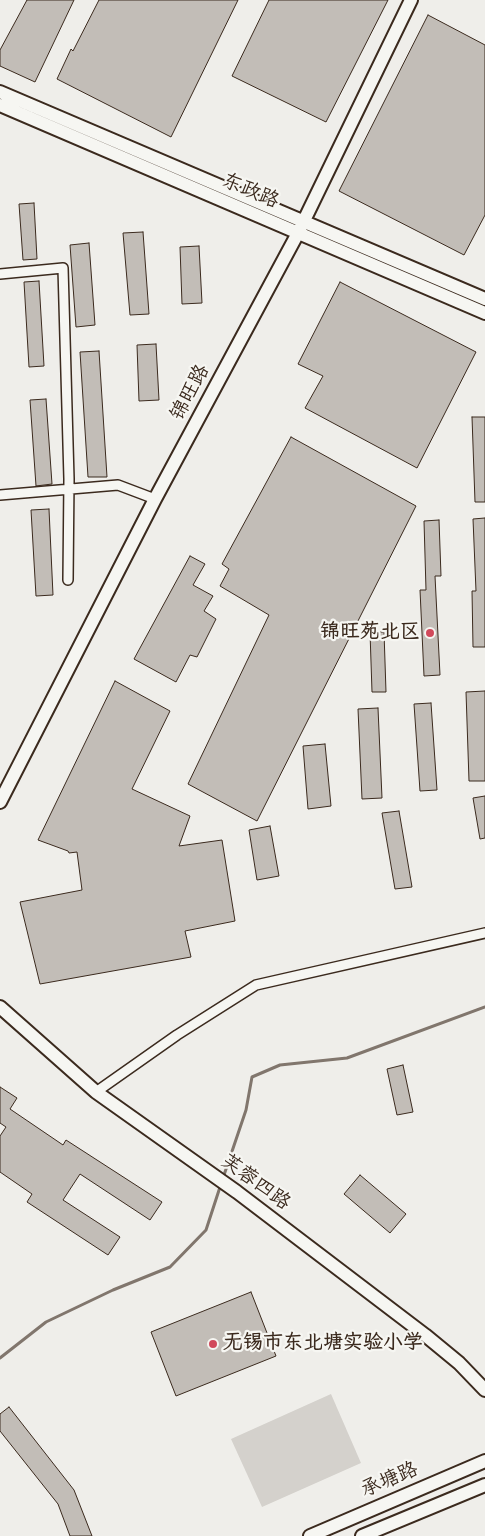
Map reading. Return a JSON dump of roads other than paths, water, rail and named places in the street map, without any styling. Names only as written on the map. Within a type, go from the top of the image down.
[{"type":"street","name":"锦旺路","points":[[0,802],[155,499],[301,228],[411,0]]},
{"type":"street","name":"东政路","points":[[0,92],[485,313]]},
{"type":"street","name":"东政路","points":[[0,105],[301,228],[485,299]]},
{"type":"street","points":[[0,274],[63,268],[69,489],[68,580]]},
{"type":"street","points":[[0,495],[118,485],[155,499]]},
{"type":"street","points":[[96,1092],[176,1035],[256,985],[485,933]]},
{"type":"street","name":"芙蓉四路","points":[[0,1007],[96,1092],[237,1192],[425,1335],[459,1363],[485,1390]]},
{"type":"street","name":"承塘路","points":[[310,1536],[485,1461]]},
{"type":"street","name":"承塘路","points":[[362,1536],[485,1485]]},
{"type":"waterway","points":[[223,1178],[246,1110],[252,1077],[280,1065],[347,1058],[485,1007]]},
{"type":"waterway","points":[[0,1358],[46,1322],[113,1290],[170,1267],[206,1230],[221,1184]]},
{"type":"place","name":"锦旺苑北区","points":[[430,633]]},
{"type":"place","name":"无锡市东北塘实验小学","points":[[213,1344]]}]
